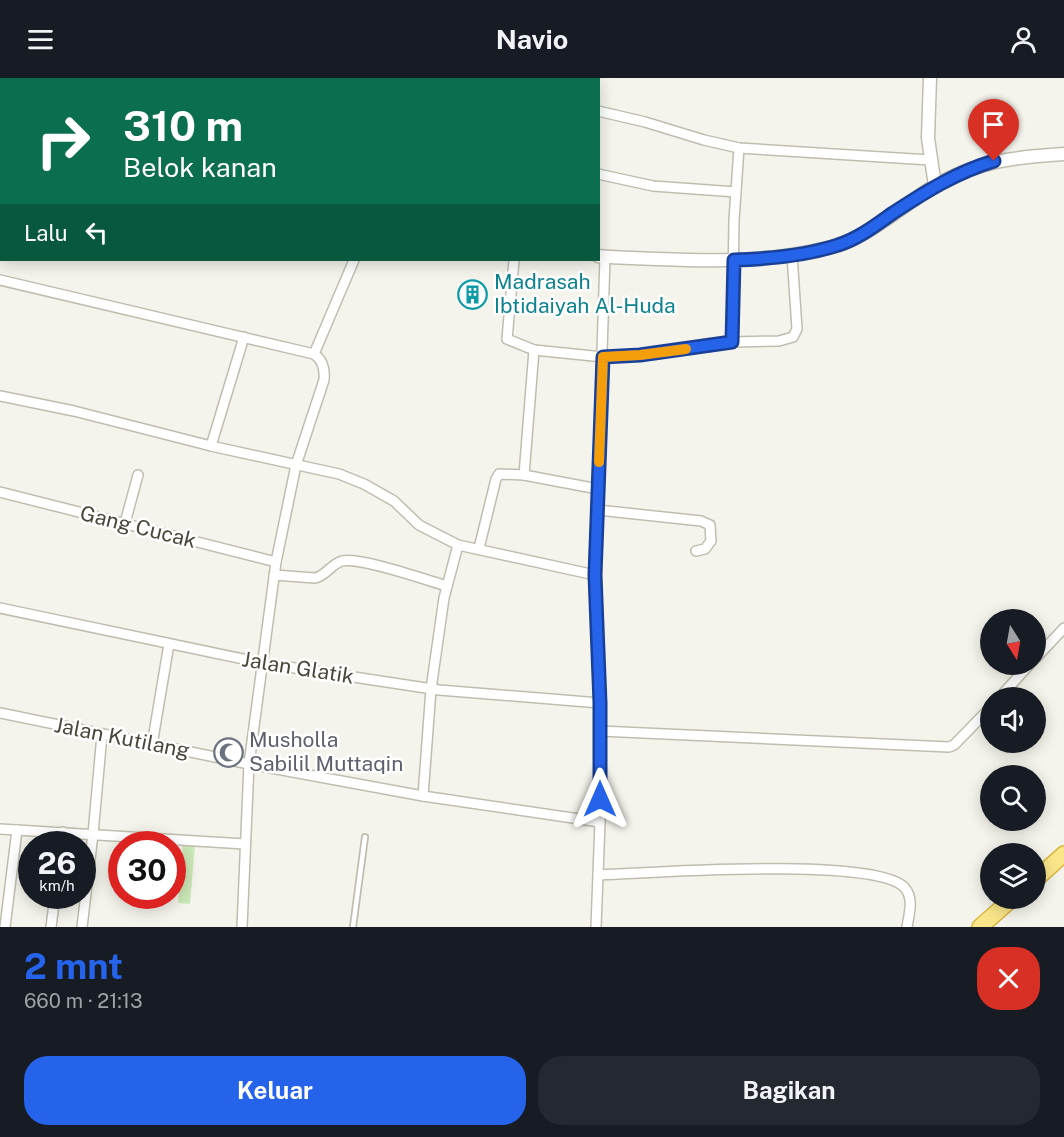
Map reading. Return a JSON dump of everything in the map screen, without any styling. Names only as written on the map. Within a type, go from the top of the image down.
[{"type":"highway","points":[[1046,870],[1064,854]]},
{"type":"highway","points":[[980,927],[1000,909]]},
{"type":"street","points":[[930,78],[928,138],[934,186]]},
{"type":"street","points":[[600,111],[740,148],[930,160]]},
{"type":"street","points":[[732,342],[736,192],[740,148]]},
{"type":"street","points":[[596,927],[600,822],[600,703],[595,575],[603,357],[602,256],[706,261],[734,260],[792,255],[839,245],[870,230],[934,186],[971,168],[1024,156],[1064,154]]},
{"type":"street","points":[[600,174],[653,186],[736,192]]},
{"type":"street","points":[[514,261],[507,338],[534,350],[603,357],[640,355],[732,342],[789,339],[795,335],[797,329],[792,255]]},
{"type":"street","points":[[314,354],[354,261]]},
{"type":"street","points":[[0,280],[314,354],[320,358],[324,380],[296,465],[274,575],[249,764],[242,927]]},
{"type":"street","points":[[211,446],[244,337]]},
{"type":"street","points":[[524,475],[534,350]]},
{"type":"street","points":[[0,396],[74,411],[211,446],[339,474],[364,484],[394,501],[419,525],[458,545],[595,575]]},
{"type":"street","points":[[479,548],[496,478],[500,474],[524,475],[598,489]]},
{"type":"street","points":[[125,523],[138,475]]},
{"type":"street","name":"Gang Cucak","points":[[0,492],[276,562]]},
{"type":"street","points":[[598,510],[701,521],[710,525],[711,541],[705,549],[696,551]]},
{"type":"street","points":[[423,796],[431,689],[447,586],[458,545]]},
{"type":"street","points":[[274,575],[321,577],[336,564],[353,560],[447,586]]},
{"type":"street","name":"Jalan Glatik","points":[[0,608],[262,663],[431,689],[600,703]]},
{"type":"street","points":[[1046,647],[1064,628]]},
{"type":"street","points":[[152,745],[169,644]]},
{"type":"street","points":[[1009,687],[1020,675]]},
{"type":"street","name":"Jalan Kutilang","points":[[0,713],[152,745],[423,796],[600,822]]},
{"type":"street","points":[[600,731],[949,747],[954,745],[980,718]]},
{"type":"street","points":[[93,831],[102,735]]},
{"type":"street","points":[[0,829],[40,831]]},
{"type":"street","points":[[5,927],[17,830]]},
{"type":"street","points":[[96,834],[245,844]]},
{"type":"street","points":[[598,875],[747,869],[825,869],[874,876],[898,882],[905,888],[911,904],[907,927]]},
{"type":"street","points":[[51,927],[53,909]]},
{"type":"street","points":[[82,927],[84,909]]},
{"type":"lane","points":[[353,927],[365,837]]},
{"type":"green space","points":[[186,843],[195,844],[190,904],[186,904]]},
{"type":"slow traffic","points":[[599,462],[603,357],[686,349]]},
{"type":"place","name":"Madrasah Ibtidaiyah Al-Huda","points":[[473,294]]},
{"type":"place","name":"Musholla Sabilil Muttaqin","points":[[228,752]]},
{"type":"route","points":[[600,799],[600,703],[595,575],[603,357],[640,355],[732,342],[734,260],[792,255],[839,245],[870,230],[934,186],[971,168],[994,161]]}]
